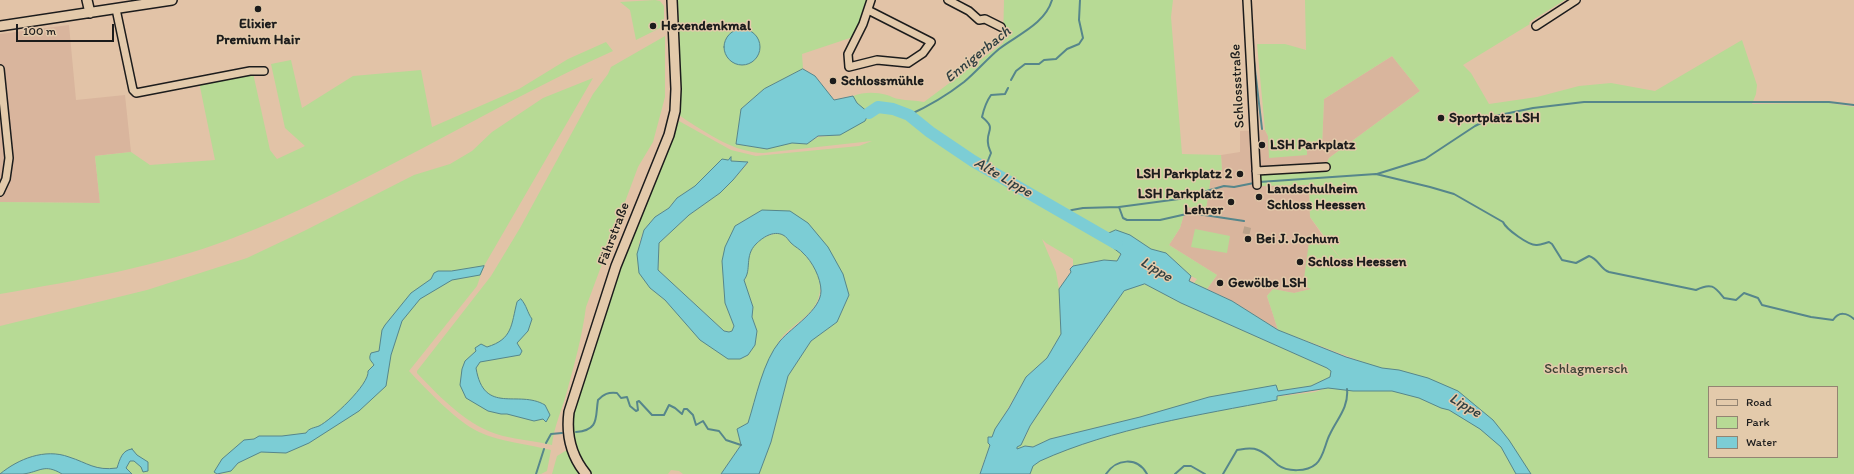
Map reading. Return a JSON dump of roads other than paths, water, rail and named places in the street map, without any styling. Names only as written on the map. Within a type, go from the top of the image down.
[{"type":"main road","points":[[88,0],[90,13]]},
{"type":"main road","points":[[0,26],[172,0]]},
{"type":"main road","name":"Fährstraße","points":[[586,474],[573,451],[568,430],[569,412],[616,266],[669,135],[674,115],[676,88],[672,0]]},
{"type":"street","points":[[868,10],[931,42],[923,53],[908,63],[877,60],[849,67],[848,54],[871,0]]},
{"type":"street","points":[[948,0],[969,11],[979,20],[985,18],[1001,27]]},
{"type":"street","name":"Schlossstraße","points":[[1247,0],[1256,178],[1326,167]]},
{"type":"street","points":[[1536,26],[1576,0]]},
{"type":"street","points":[[116,9],[134,93],[143,93],[194,81],[250,71],[264,71]]},
{"type":"street","points":[[0,69],[9,158],[6,179],[0,192]]},
{"type":"water","points":[[746,29],[755,34],[759,40],[759,54],[755,60],[746,65],[738,65],[729,60],[725,54],[724,43],[729,34],[735,30]]},
{"type":"water","points":[[803,69],[815,76],[834,100],[853,96],[857,103],[869,113],[865,121],[840,135],[818,136],[807,144],[792,143],[767,149],[736,144],[741,109],[764,89]]},
{"type":"water","points":[[731,157],[731,161],[748,162],[720,193],[689,215],[659,243],[658,270],[724,331],[732,331],[734,326],[725,303],[722,261],[725,247],[735,226],[762,210],[790,211],[808,223],[828,247],[843,274],[849,295],[837,322],[811,341],[788,376],[771,442],[759,474],[721,474],[741,445],[737,429],[748,423],[761,380],[774,349],[785,336],[805,318],[820,298],[821,286],[813,265],[802,252],[783,235],[775,233],[772,234],[761,239],[756,244],[750,253],[748,272],[744,280],[753,307],[752,317],[757,331],[755,345],[748,355],[740,359],[728,359],[700,340],[665,300],[650,288],[639,273],[637,254],[644,230],[655,217],[669,208],[677,198],[695,186],[722,159],[728,160]]},
{"type":"water","name":"Lippe","points":[[1116,230],[1130,235],[1151,249],[1166,253],[1191,276],[1189,281],[1232,301],[1278,330],[1346,357],[1382,368],[1399,370],[1428,378],[1458,391],[1493,420],[1509,440],[1531,474],[1516,474],[1501,447],[1480,429],[1449,410],[1419,398],[1392,391],[1353,391],[1328,388],[1277,396],[1277,400],[1187,417],[1127,431],[1068,450],[1040,461],[1033,466],[1030,474],[980,474],[990,445],[988,443],[988,437],[992,437],[995,429],[1009,408],[1026,377],[1047,358],[1061,334],[1059,289],[1071,272],[1070,269],[1073,266],[1104,260],[1117,261],[1121,254],[1103,240],[1105,235]],"holes":[[[1145,284],[1181,303],[1327,368],[1331,371],[1330,377],[1311,386],[1278,391],[1276,385],[1209,397],[1140,417],[1050,439],[1033,447],[1025,446],[1017,449],[1017,447],[1021,445],[1030,426],[1056,387],[1124,291]]]},
{"type":"water","points":[[484,266],[480,275],[452,280],[420,299],[402,321],[391,355],[386,386],[359,411],[309,443],[286,453],[261,452],[238,463],[231,471],[217,474],[214,472],[222,459],[244,440],[254,439],[259,436],[282,436],[306,433],[310,429],[319,426],[332,417],[357,393],[363,384],[367,377],[368,371],[374,365],[370,359],[370,355],[371,353],[379,351],[382,330],[411,293],[431,279],[434,273],[438,271],[451,271]]},
{"type":"water","points":[[521,299],[532,319],[528,331],[517,343],[522,351],[520,355],[480,362],[476,368],[480,383],[486,392],[494,397],[524,399],[545,405],[550,415],[546,422],[543,419],[534,421],[488,411],[466,398],[460,385],[462,369],[465,361],[476,351],[475,348],[481,344],[487,347],[502,340],[510,330],[517,302]]},
{"type":"water","points":[[132,449],[137,455],[148,462],[148,471],[143,472],[141,467],[134,461],[130,461],[126,468],[132,474],[62,474],[51,469],[42,469],[23,474],[0,474],[23,460],[41,454],[69,457],[97,467],[109,469],[117,468],[120,458],[126,451]]},
{"type":"waterway","name":"Ennigerbach","points":[[909,115],[951,92],[964,82],[999,49],[1037,22],[1043,16],[1052,0]]},
{"type":"waterway","points":[[1011,80],[1016,71],[1025,64],[1039,64],[1044,60],[1056,59],[1067,49],[1079,44],[1083,38],[1079,20],[1080,0]]},
{"type":"waterway","points":[[1254,61],[1262,129]]},
{"type":"waterway","points":[[985,168],[991,153],[988,146],[990,127],[982,117],[986,103],[991,95],[1005,94],[1008,88]]},
{"type":"waterway","points":[[1377,174],[1425,159],[1475,126],[1495,116],[1533,108],[1584,102],[1829,102],[1854,105]]},
{"type":"waterway","name":"Alte Lippe","points":[[869,113],[878,107],[893,109],[909,115],[930,132],[973,161],[1117,244]]},
{"type":"waterway","points":[[1259,182],[1376,174],[1454,194],[1503,222],[1513,233],[1529,243],[1537,245],[1549,242],[1552,244],[1562,260],[1576,263],[1589,256],[1595,259],[1603,269],[1609,272],[1696,290],[1710,286],[1718,291],[1724,298],[1736,300],[1744,293],[1758,298],[1762,305],[1811,317],[1833,320],[1838,315],[1843,314],[1849,315],[1854,319]]},
{"type":"waterway","points":[[1064,214],[1072,210],[1083,208],[1119,207],[1179,199],[1224,186],[1234,187],[1254,183]]},
{"type":"waterway","points":[[1119,207],[1123,218],[1127,220],[1160,220],[1191,213],[1244,221]]},
{"type":"waterway","points":[[1223,474],[1237,450],[1245,449],[1255,449],[1261,451],[1278,465],[1286,469],[1302,470],[1312,467],[1321,458],[1328,438],[1342,413],[1346,402],[1347,389]]},
{"type":"waterway","points":[[576,432],[589,429],[593,425],[595,422],[598,400],[600,398],[609,393],[617,393],[621,398],[627,397],[630,406],[636,411],[638,410],[637,402],[639,401],[652,415],[664,415],[669,405],[682,414],[684,409],[687,409],[693,415],[696,425],[703,421],[708,429],[719,431],[726,440],[741,445]]},
{"type":"waterway","points":[[546,443],[551,434],[562,433]]},
{"type":"waterway","points":[[536,474],[544,449]]},
{"type":"waterway","points":[[1106,474],[1115,465],[1126,462],[1138,464],[1147,474]]},
{"type":"waterway","points":[[1175,474],[1184,466],[1191,466],[1205,474]]},
{"type":"tunnel","points":[[1246,234],[1248,226]]},
{"type":"place","name":"Elixier Premium Hair","points":[[258,9]]},
{"type":"place","name":"Hexendenkmal","points":[[653,26]]},
{"type":"place","name":"Schlossmühle","points":[[833,81]]},
{"type":"place","name":"Sportplatz LSH","points":[[1441,118]]},
{"type":"place","name":"LSH Parkplatz","points":[[1262,145]]},
{"type":"place","name":"LSH Parkplatz 2","points":[[1240,174]]},
{"type":"place","name":"Landschulheim Schloss Heessen","points":[[1259,197]]},
{"type":"place","name":"LSH Parkplatz Lehrer","points":[[1231,202]]},
{"type":"place","name":"Bei J. Jochum","points":[[1248,239]]},
{"type":"place","name":"Schloss Heessen","points":[[1300,262]]},
{"type":"place","name":"Gewölbe LSH","points":[[1220,283]]},
{"type":"park label","name":"Schlagmersch","points":[[1586,369]]}]
